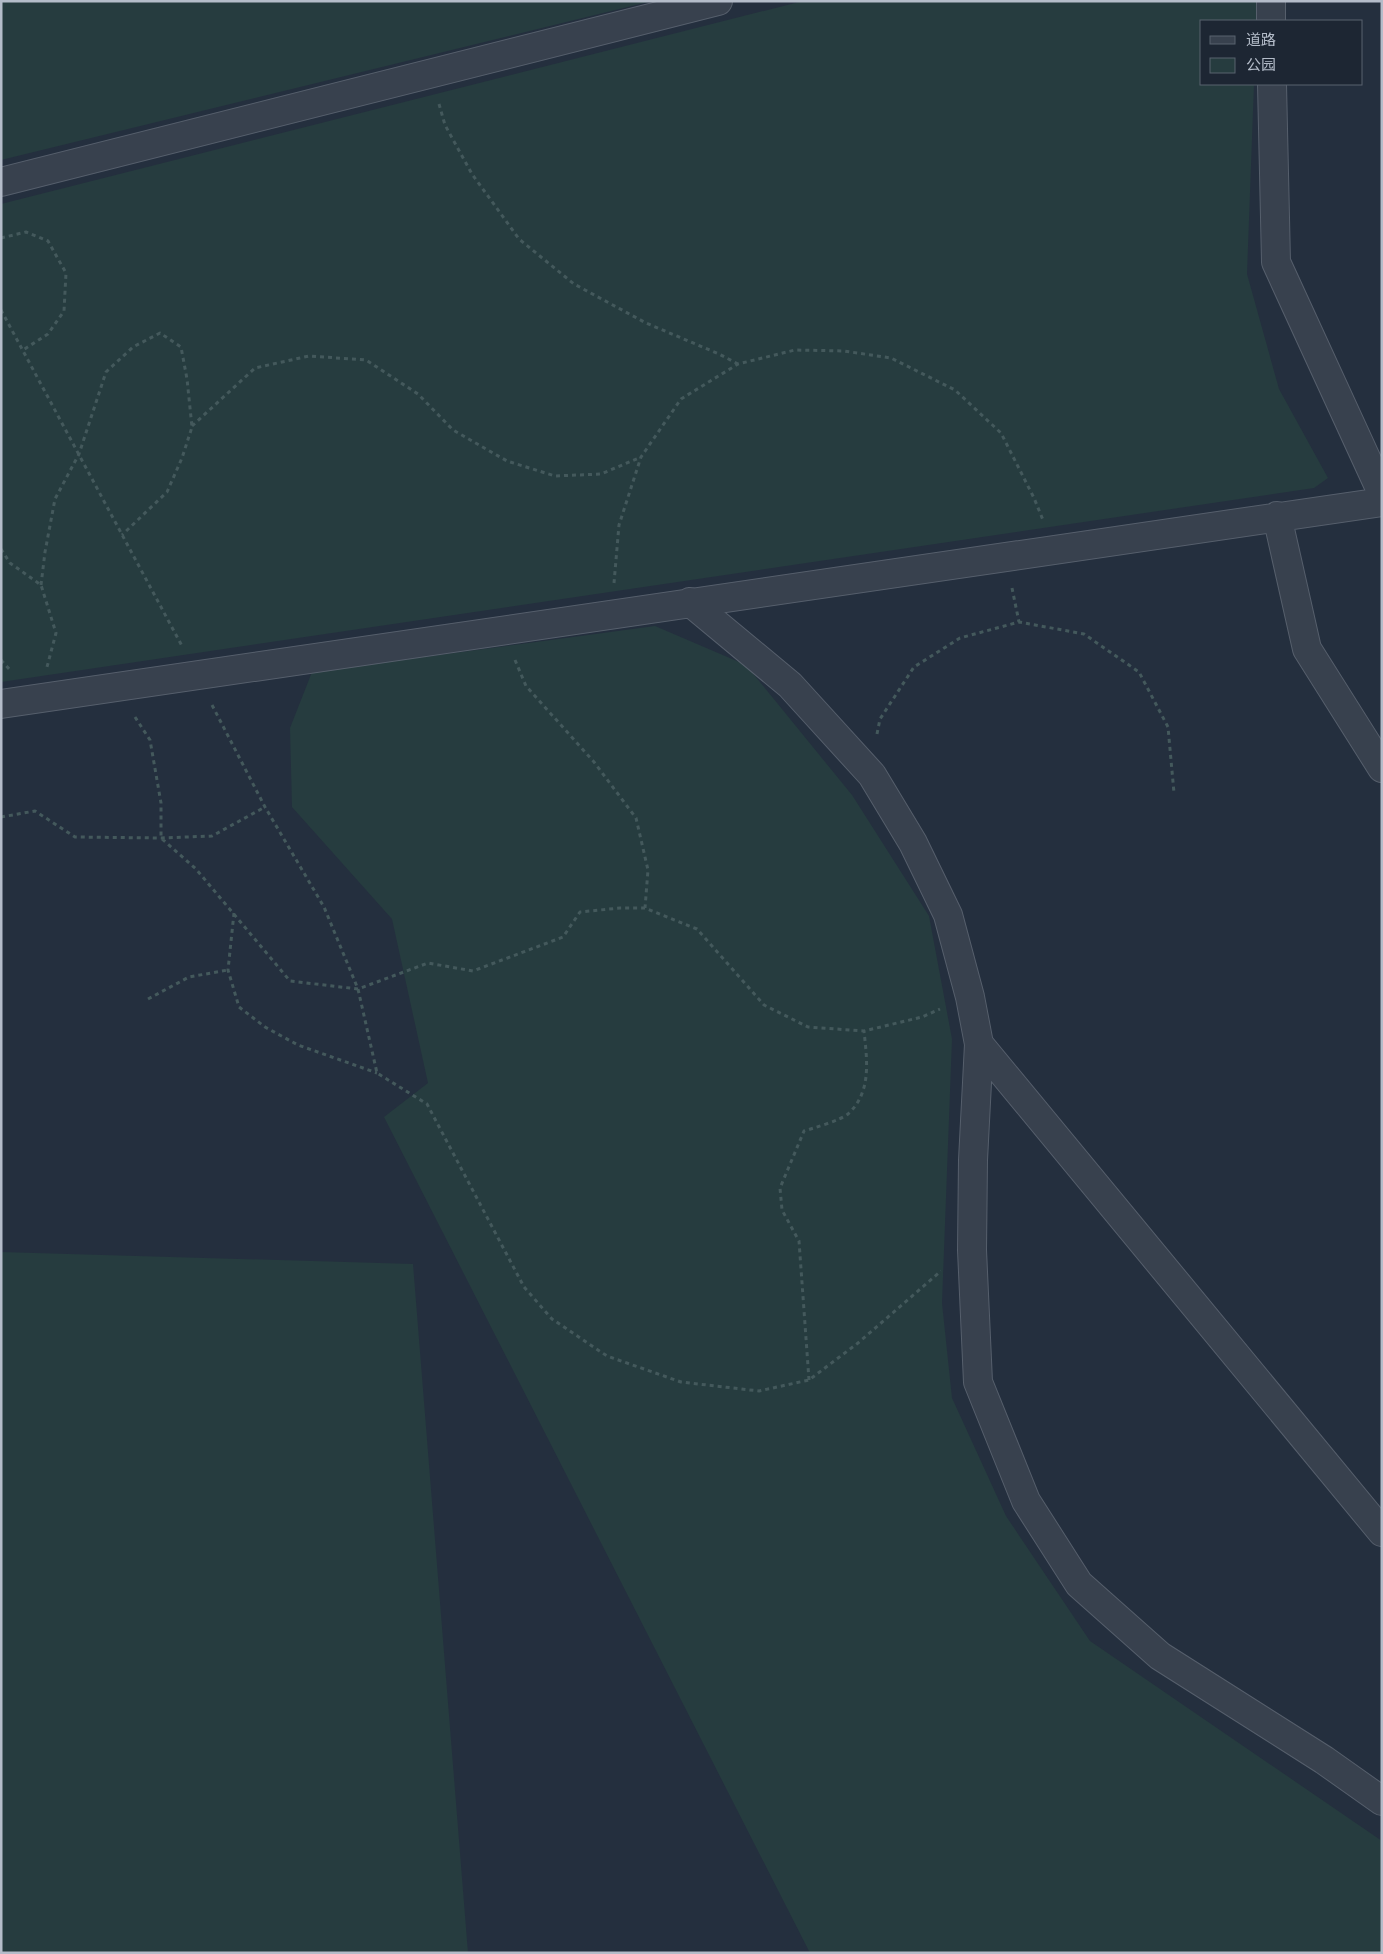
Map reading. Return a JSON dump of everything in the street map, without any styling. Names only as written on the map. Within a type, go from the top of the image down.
[{"type":"lane","points":[[1,182],[718,1]]},
{"type":"lane","points":[[1271,1],[1271,20]]},
{"type":"lane","points":[[1272,85],[1276,262],[1382,493]]},
{"type":"lane","points":[[1,704],[1382,502]]},
{"type":"lane","points":[[1277,516],[1307,649],[1382,768]]},
{"type":"lane","points":[[690,602],[790,685],[872,775],[913,843],[948,914],[970,997],[978,1044],[973,1160],[972,1250],[978,1382],[1026,1501],[1079,1584],[1160,1656],[1324,1760],[1382,1801]]},
{"type":"lane","points":[[978,1044],[1382,1532]]},
{"type":"path","points":[[429,74],[446,125],[472,174],[519,239],[574,284],[646,322],[738,364]]},
{"type":"path","points":[[1,238],[26,232],[48,241],[66,273],[64,311],[48,334],[23,350]]},
{"type":"path","points":[[1,310],[197,675],[265,807],[324,906],[358,989],[377,1073]]},
{"type":"path","points":[[38,698],[56,633],[40,585],[44,552],[55,499],[78,454],[106,372],[133,347],[160,333],[181,347],[187,379],[192,427],[182,458],[167,492],[122,535]]},
{"type":"path","points":[[612,614],[619,525],[641,457],[681,399],[738,364],[795,350],[844,351],[892,358],[955,390],[1001,433],[1034,498],[1053,549]]},
{"type":"path","points":[[192,427],[255,368],[309,356],[366,360],[418,394],[452,430],[507,461],[555,476],[601,474],[641,457]]},
{"type":"path","points":[[1,549],[10,563],[40,585]]},
{"type":"path","points":[[872,775],[880,719],[914,667],[960,638],[1019,622],[1084,634],[1139,672],[1168,727],[1174,793]]},
{"type":"path","points":[[503,630],[526,686],[594,762],[636,818],[648,870],[645,908]]},
{"type":"path","points":[[116,687],[150,740],[161,803],[161,838],[196,869],[290,981],[358,989],[428,963],[473,971],[564,937],[580,912],[620,908],[645,908],[696,930],[764,1005],[808,1027],[864,1031],[922,1016],[970,997]]},
{"type":"path","points":[[1,818],[35,811],[75,837],[161,838],[212,836],[265,807]]},
{"type":"path","points":[[234,912],[228,970],[239,1007],[265,1028],[298,1045],[377,1073],[427,1104],[524,1287],[552,1319],[607,1356],[681,1382],[759,1391],[809,1380],[858,1343],[931,1278],[972,1250]]},
{"type":"path","points":[[148,999],[189,977],[228,970]]},
{"type":"path","points":[[809,1380],[799,1241],[782,1210],[780,1188],[804,1131],[847,1115],[863,1094],[868,1067],[864,1031]]},
{"type":"green space","points":[[1,1],[652,1],[1,160]]},
{"type":"green space","points":[[803,1],[1257,1],[1257,20],[1200,20],[1200,85],[1254,85],[1247,274],[1279,389],[1328,478],[1314,488],[1,682],[1,204]]},
{"type":"green space","points":[[655,626],[746,665],[852,795],[929,916],[952,1039],[942,1303],[952,1398],[1006,1516],[1090,1641],[1382,1841],[1382,1953],[810,1953],[384,1117],[428,1083],[392,919],[292,807],[290,728],[312,672]]},
{"type":"green space","points":[[1,1252],[413,1264],[468,1953],[1,1953]]}]
